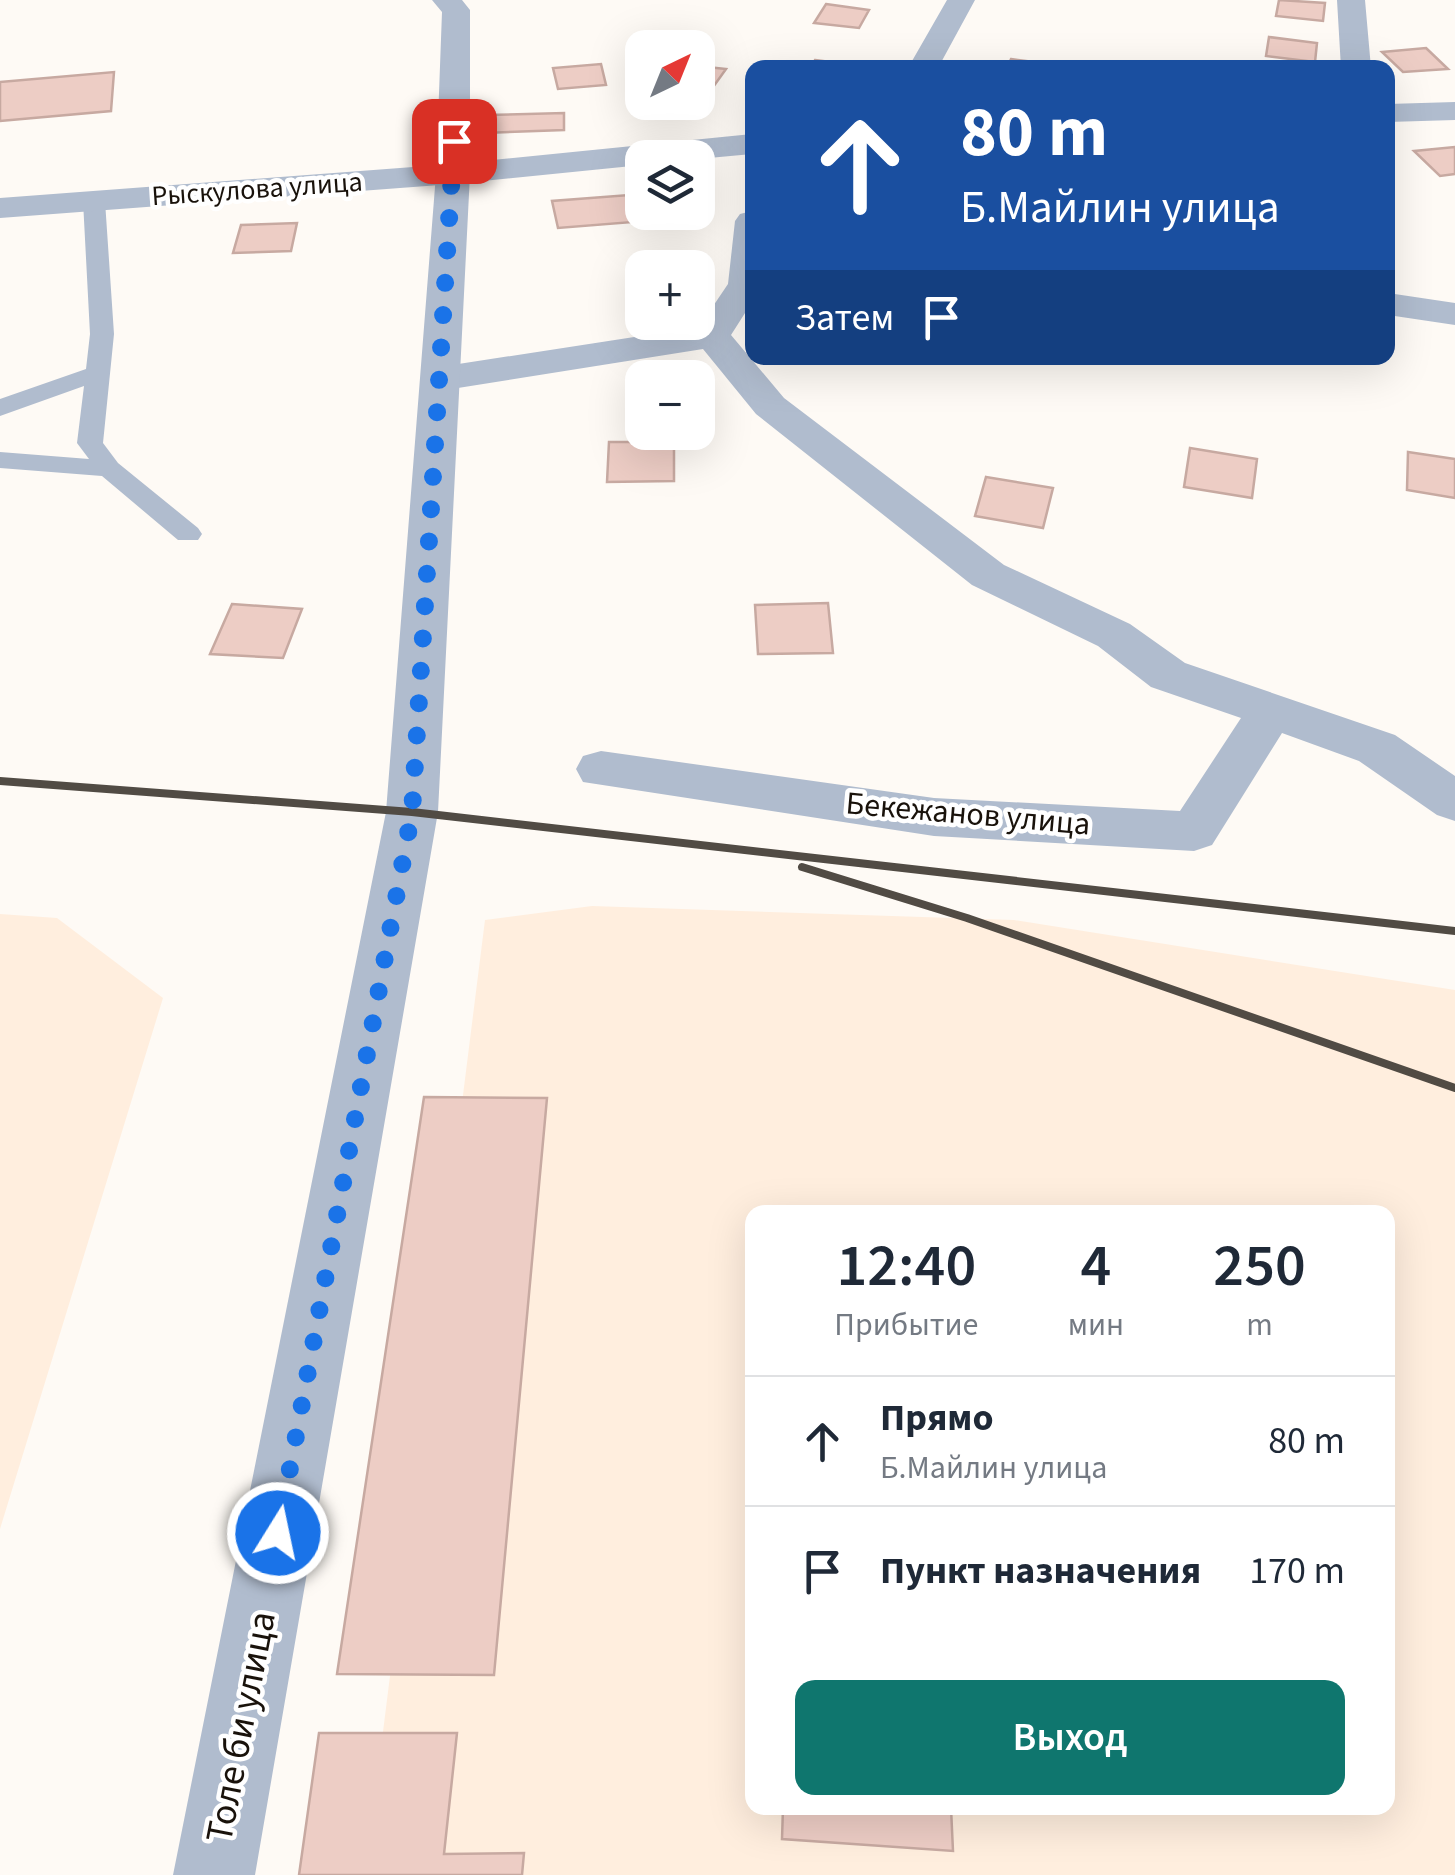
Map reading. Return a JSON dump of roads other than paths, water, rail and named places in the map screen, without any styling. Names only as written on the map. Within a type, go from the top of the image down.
[{"type":"street","name":"Толе би улица","points":[[214,1875],[412,812],[453,174],[456,10],[446,0]]},
{"type":"street","points":[[927,60],[961,0]]},
{"type":"street","points":[[1351,0],[1355,60]]},
{"type":"street","points":[[1395,113],[1455,112]]},
{"type":"street","name":"Рыскулова улица","points":[[0,208],[453,174],[745,145]]},
{"type":"street","points":[[715,331],[745,286]]},
{"type":"street","points":[[1395,305],[1455,314]]},
{"type":"street","points":[[439,379],[687,340]]},
{"type":"street","points":[[715,340],[770,406],[988,576],[1114,634],[1168,675],[1377,748],[1455,802]]},
{"type":"street","name":"Бекежанов улица","points":[[601,769],[934,817],[1194,831],[1271,711]]},
{"type":"lane","points":[[94,201],[102,334],[90,443],[109,469],[188,534]]},
{"type":"lane","points":[[0,408],[97,373]]},
{"type":"lane","points":[[0,460],[109,469]]},
{"type":"railway","points":[[0,781],[412,812],[1455,931]]},
{"type":"railway","points":[[802,867],[967,918],[1455,1088]]}]
